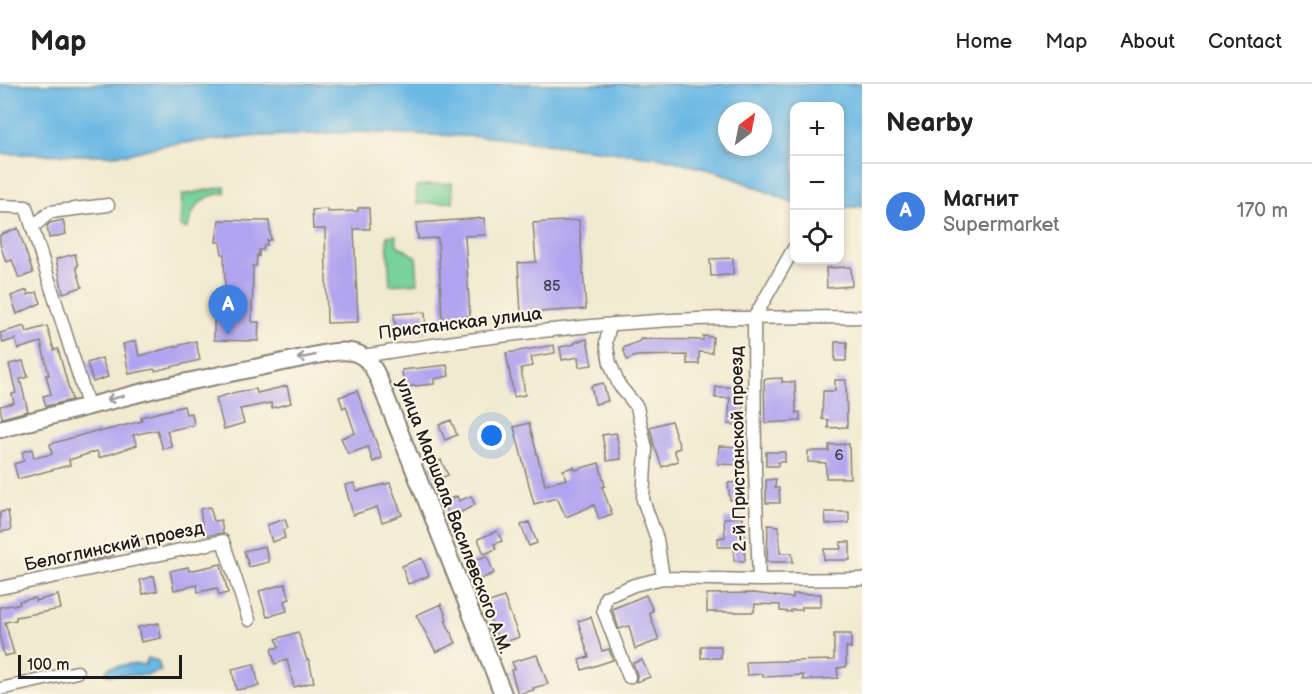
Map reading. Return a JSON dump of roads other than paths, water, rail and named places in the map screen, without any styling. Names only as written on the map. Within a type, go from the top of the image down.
[{"type":"street","points":[[33,227],[50,212],[108,205]]},
{"type":"street","points":[[0,206],[26,207],[88,405]]},
{"type":"street","points":[[754,318],[790,257]]},
{"type":"street","name":"Пристанская улица","points":[[0,429],[163,387],[327,353],[345,351],[363,356],[447,343],[659,321],[862,317]]},
{"type":"street","name":"2-й Пристанской проезд","points":[[754,318],[755,469],[759,580]]},
{"type":"street","points":[[610,325],[606,342],[610,363],[619,385],[638,407],[646,449],[643,500],[657,539],[663,578]]},
{"type":"street","name":"улица Маршала Василевского А.М.","points":[[363,356],[374,369],[379,380],[503,694]]},
{"type":"street","name":"Белоглинский проезд","points":[[0,588],[224,541],[249,620]]},
{"type":"street","points":[[629,678],[603,610],[606,597],[634,585],[663,578],[862,579]]},
{"type":"street","points":[[0,689],[77,672]]},
{"type":"water","points":[[0,84],[862,84],[862,207],[844,207],[844,102],[790,102],[790,201],[721,173],[662,158],[490,137],[355,132],[243,137],[164,145],[128,154],[0,154]]},
{"type":"water","points":[[148,658],[158,661],[161,671],[147,675],[107,675],[106,671],[110,667],[145,665]]},
{"type":"place","name":"Магнит","points":[[228,335]]}]
